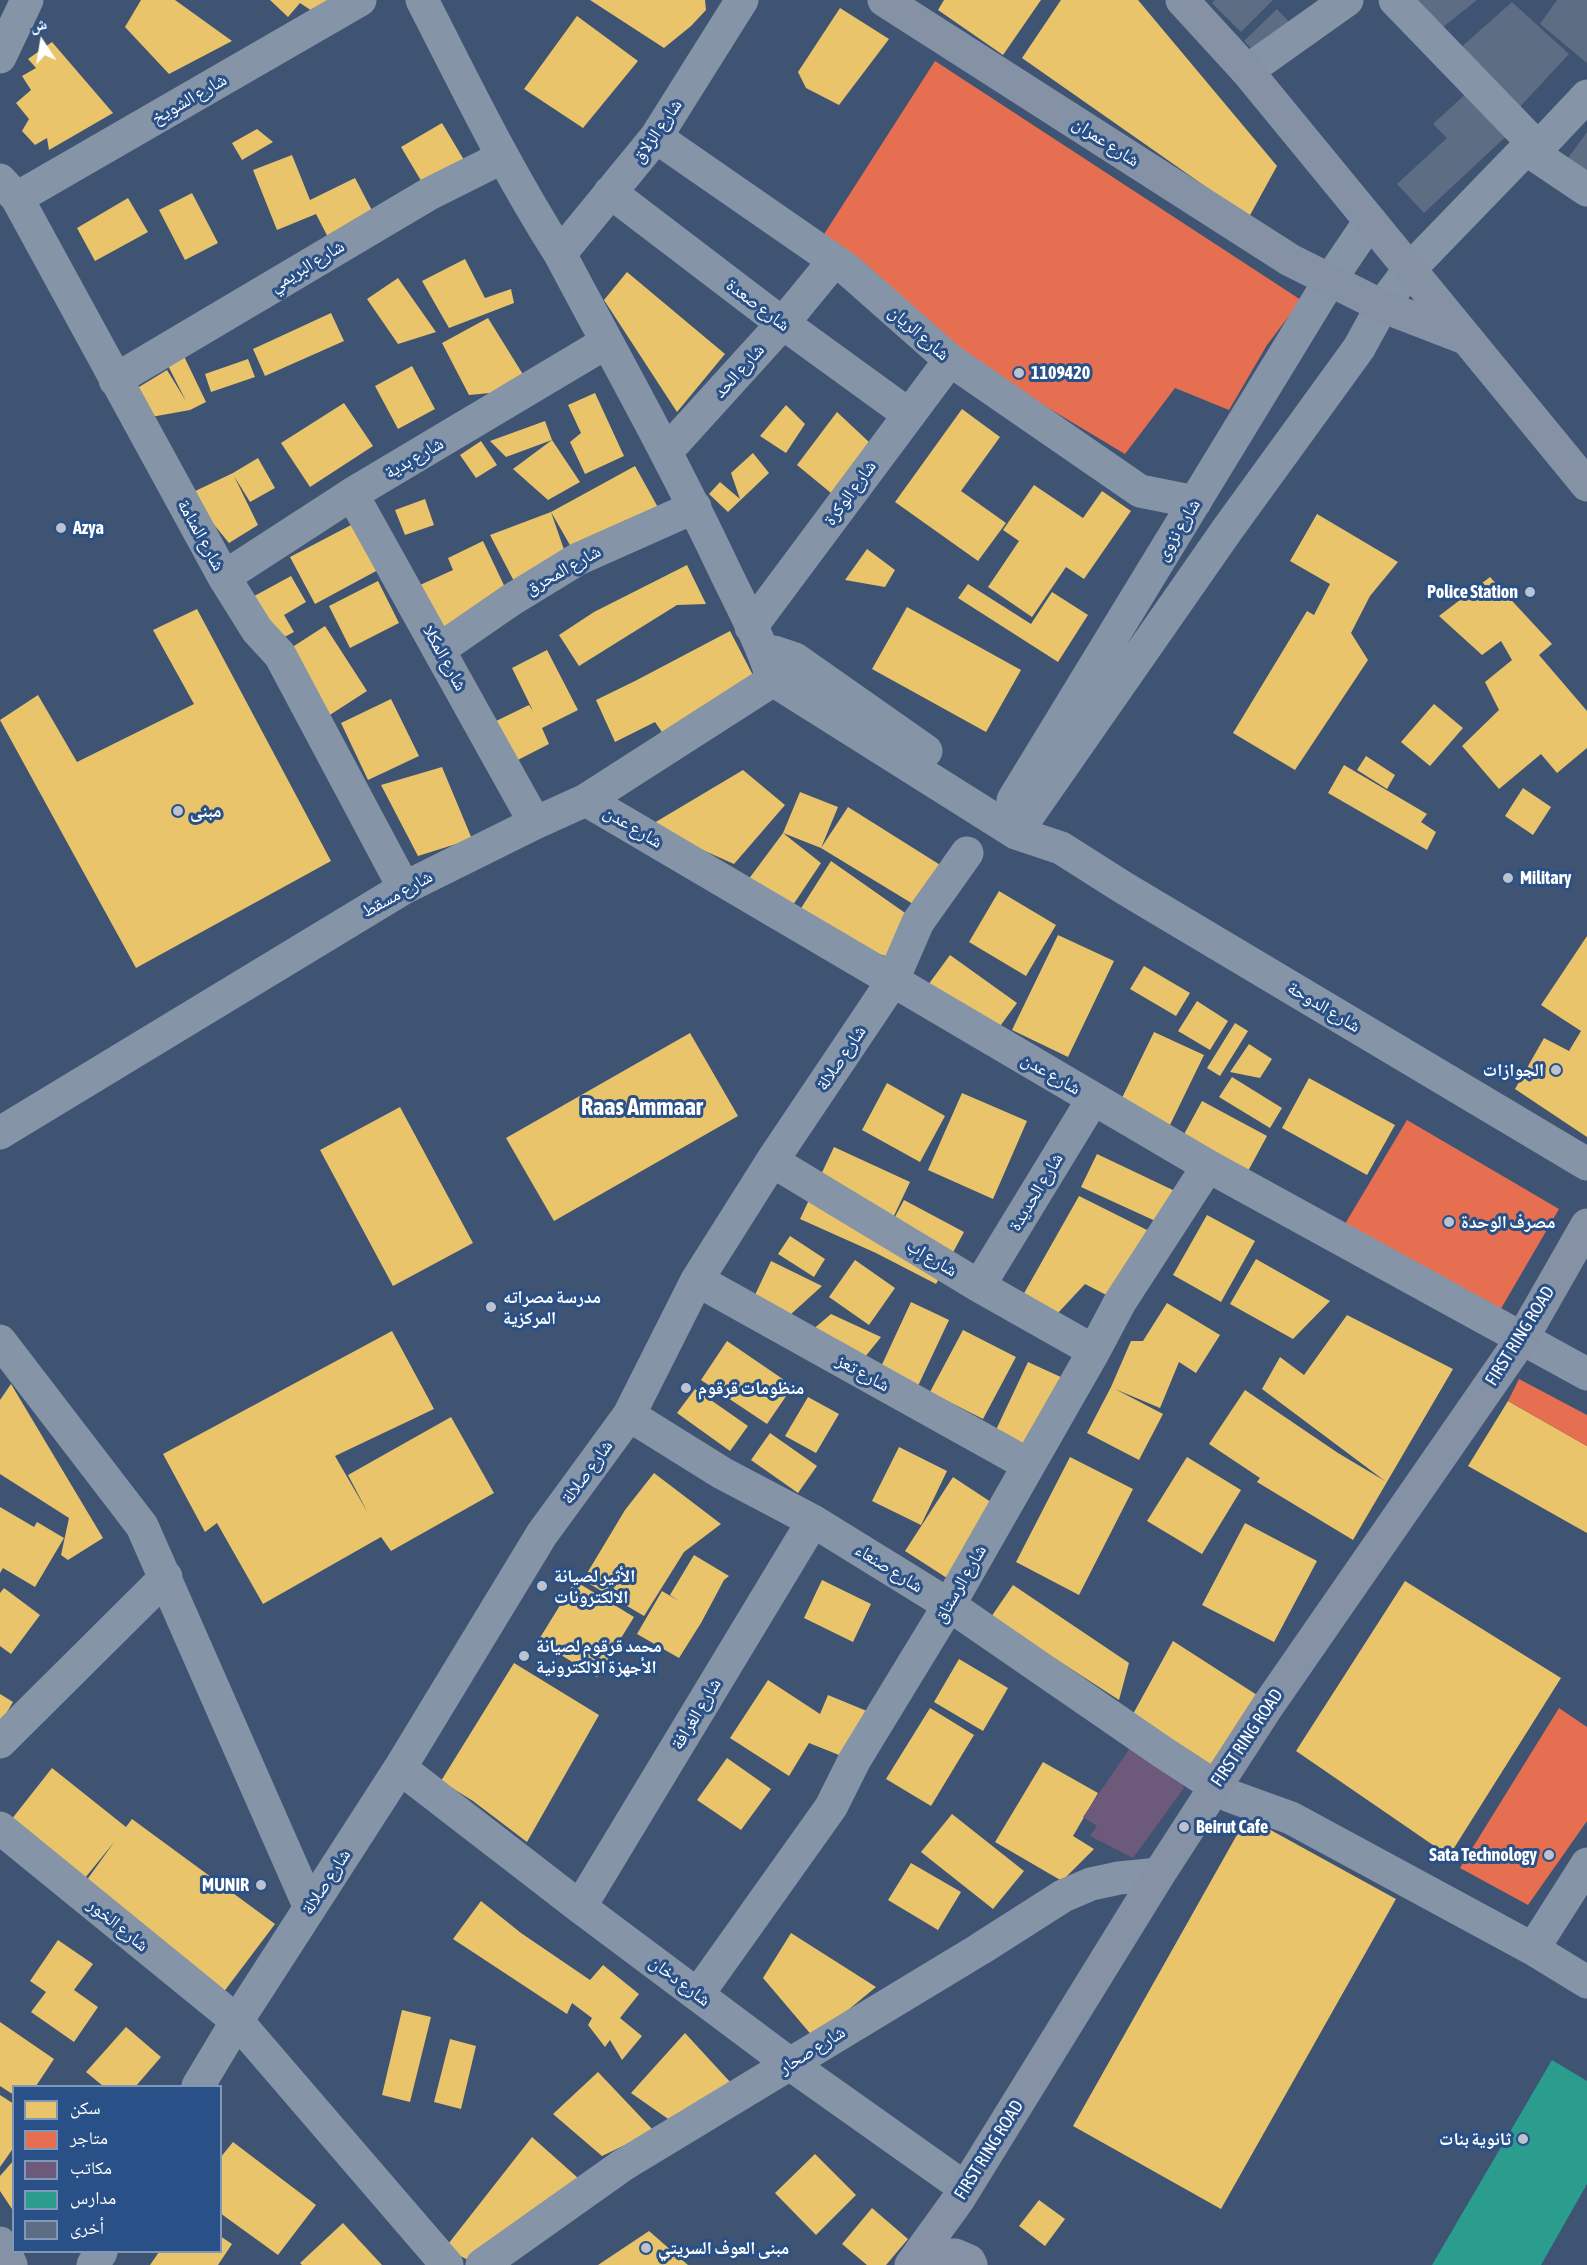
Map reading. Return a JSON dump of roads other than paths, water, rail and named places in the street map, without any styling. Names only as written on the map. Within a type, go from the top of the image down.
[{"type":"main road","name":"شارع عمران","points":[[884,0],[1290,261],[1382,306],[1465,338]]},
{"type":"main road","points":[[1182,0],[1247,71],[1587,485]]},
{"type":"main road","name":"FIRST RING ROAD","points":[[914,2261],[965,2188],[1159,1874],[1222,1791],[1274,1697],[1523,1337],[1587,1225]]},
{"type":"main road","points":[[0,2243],[11,2265]]},
{"type":"main road","points":[[914,2261],[955,2255],[969,2261],[972,2265]]},
{"type":"street","points":[[0,57],[27,0]]},
{"type":"street","name":"شارع الشويخ","points":[[8,189],[360,0]]},
{"type":"street","points":[[422,0],[534,215],[560,254],[695,507],[757,638],[784,669],[971,804],[1019,816]]},
{"type":"street","name":"شارع الزلاق","points":[[560,254],[656,137],[742,0]]},
{"type":"street","points":[[1247,71],[1347,0]]},
{"type":"street","points":[[1395,0],[1532,149],[1587,190]]},
{"type":"street","name":"شارع نزوى","points":[[1019,816],[1359,348],[1382,306],[1409,270],[1587,96]]},
{"type":"street","name":"شارع الريان","points":[[656,137],[848,270],[950,360],[1140,491],[1195,502]]},
{"type":"street","name":"شارع البريمي","points":[[115,380],[429,194],[503,157]]},
{"type":"street","name":"شارع المنامة","points":[[8,189],[224,577],[257,630],[280,655],[404,888]]},
{"type":"street","name":"شارع صعدة","points":[[610,192],[908,414]]},
{"type":"street","name":"شارع نزوى","points":[[1019,816],[1195,502],[1330,280],[1370,222]]},
{"type":"street","name":"شارع الحد","points":[[666,452],[783,323],[834,261]]},
{"type":"street","name":"شارع بدية","points":[[224,577],[352,494],[607,342]]},
{"type":"street","name":"شارع الوكرة","points":[[757,638],[908,414],[950,360]]},
{"type":"street","name":"شارع المكلا","points":[[352,494],[535,822]]},
{"type":"street","name":"شارع المحرق","points":[[440,649],[511,600],[578,559],[695,507]]},
{"type":"street","points":[[784,669],[1019,816]]},
{"type":"street","name":"شارع مسقط","points":[[0,1133],[404,888],[535,822],[586,800],[784,669]]},
{"type":"street","name":"شارع عدن","points":[[586,800],[1208,1166],[1587,1374]]},
{"type":"street","points":[[967,853],[971,804]]},
{"type":"street","points":[[967,853],[1019,816]]},
{"type":"street","name":"شارع الدوحة","points":[[1019,816],[1061,848],[1124,888],[1587,1164]]},
{"type":"street","name":"شارع صلالة","points":[[199,2085],[237,2021],[400,1768],[542,1534],[628,1415],[698,1280],[772,1161],[892,982],[918,922],[967,853]]},
{"type":"street","name":"شارع الحديدة","points":[[979,1286],[1093,1099]]},
{"type":"street","name":"شارع إب","points":[[772,1161],[979,1286],[1094,1351]]},
{"type":"street","name":"شارع الرستاق","points":[[698,1994],[831,1807],[855,1761],[1029,1465],[1120,1302],[1208,1166]]},
{"type":"street","name":"شارع تعز","points":[[698,1280],[1029,1465]]},
{"type":"street","points":[[0,1341],[142,1526],[310,1908]]},
{"type":"street","name":"شارع صنعاء","points":[[628,1415],[722,1473],[813,1521],[948,1605],[1222,1791],[1292,1818],[1533,1949],[1587,1982]]},
{"type":"street","name":"شارع الغرافة","points":[[580,1907],[813,1521]]},
{"type":"street","points":[[0,1742],[166,1577]]},
{"type":"street","name":"شارع دخان","points":[[400,1768],[580,1907],[790,2064],[965,2188]]},
{"type":"street","name":"شارع الخور","points":[[0,1828],[237,2021],[447,2265]]},
{"type":"street","points":[[1533,1949],[1587,1864]]},
{"type":"street","name":"شارع صحار","points":[[482,2265],[623,2165],[1063,1896],[1090,1884],[1159,1874]]},
{"type":"place","name":"1109420","points":[[1019,373]]},
{"type":"place","name":"Azya","points":[[61,528]]},
{"type":"place","name":"Police Station","points":[[1530,592]]},
{"type":"place","name":"مبنى","points":[[178,811]]},
{"type":"place","name":"Military","points":[[1508,878]]},
{"type":"place","name":"الجوازات","points":[[1556,1070]]},
{"type":"place","name":"مصرف الوحدة","points":[[1449,1222]]},
{"type":"place","name":"مدرسة مصراته المركزية","points":[[491,1307]]},
{"type":"place","name":"منظومات قرقوم","points":[[686,1388]]},
{"type":"place","name":"الأثير لصيانة الالكترونات","points":[[542,1586]]},
{"type":"place","name":"محمد قرقوم لصيانة الأجهزة الالكترونية","points":[[524,1656]]},
{"type":"place","name":"Beirut Cafe","points":[[1184,1827]]},
{"type":"place","name":"Sata Technology","points":[[1549,1855]]},
{"type":"place","name":"MUNIR","points":[[261,1885]]},
{"type":"place","name":"ثانوية بنات","points":[[1523,2139]]},
{"type":"place","name":"مبنى العوف السريتي","points":[[646,2248]]},
{"type":"district","name":"Raas Ammaar","points":[[642,1107]]}]
